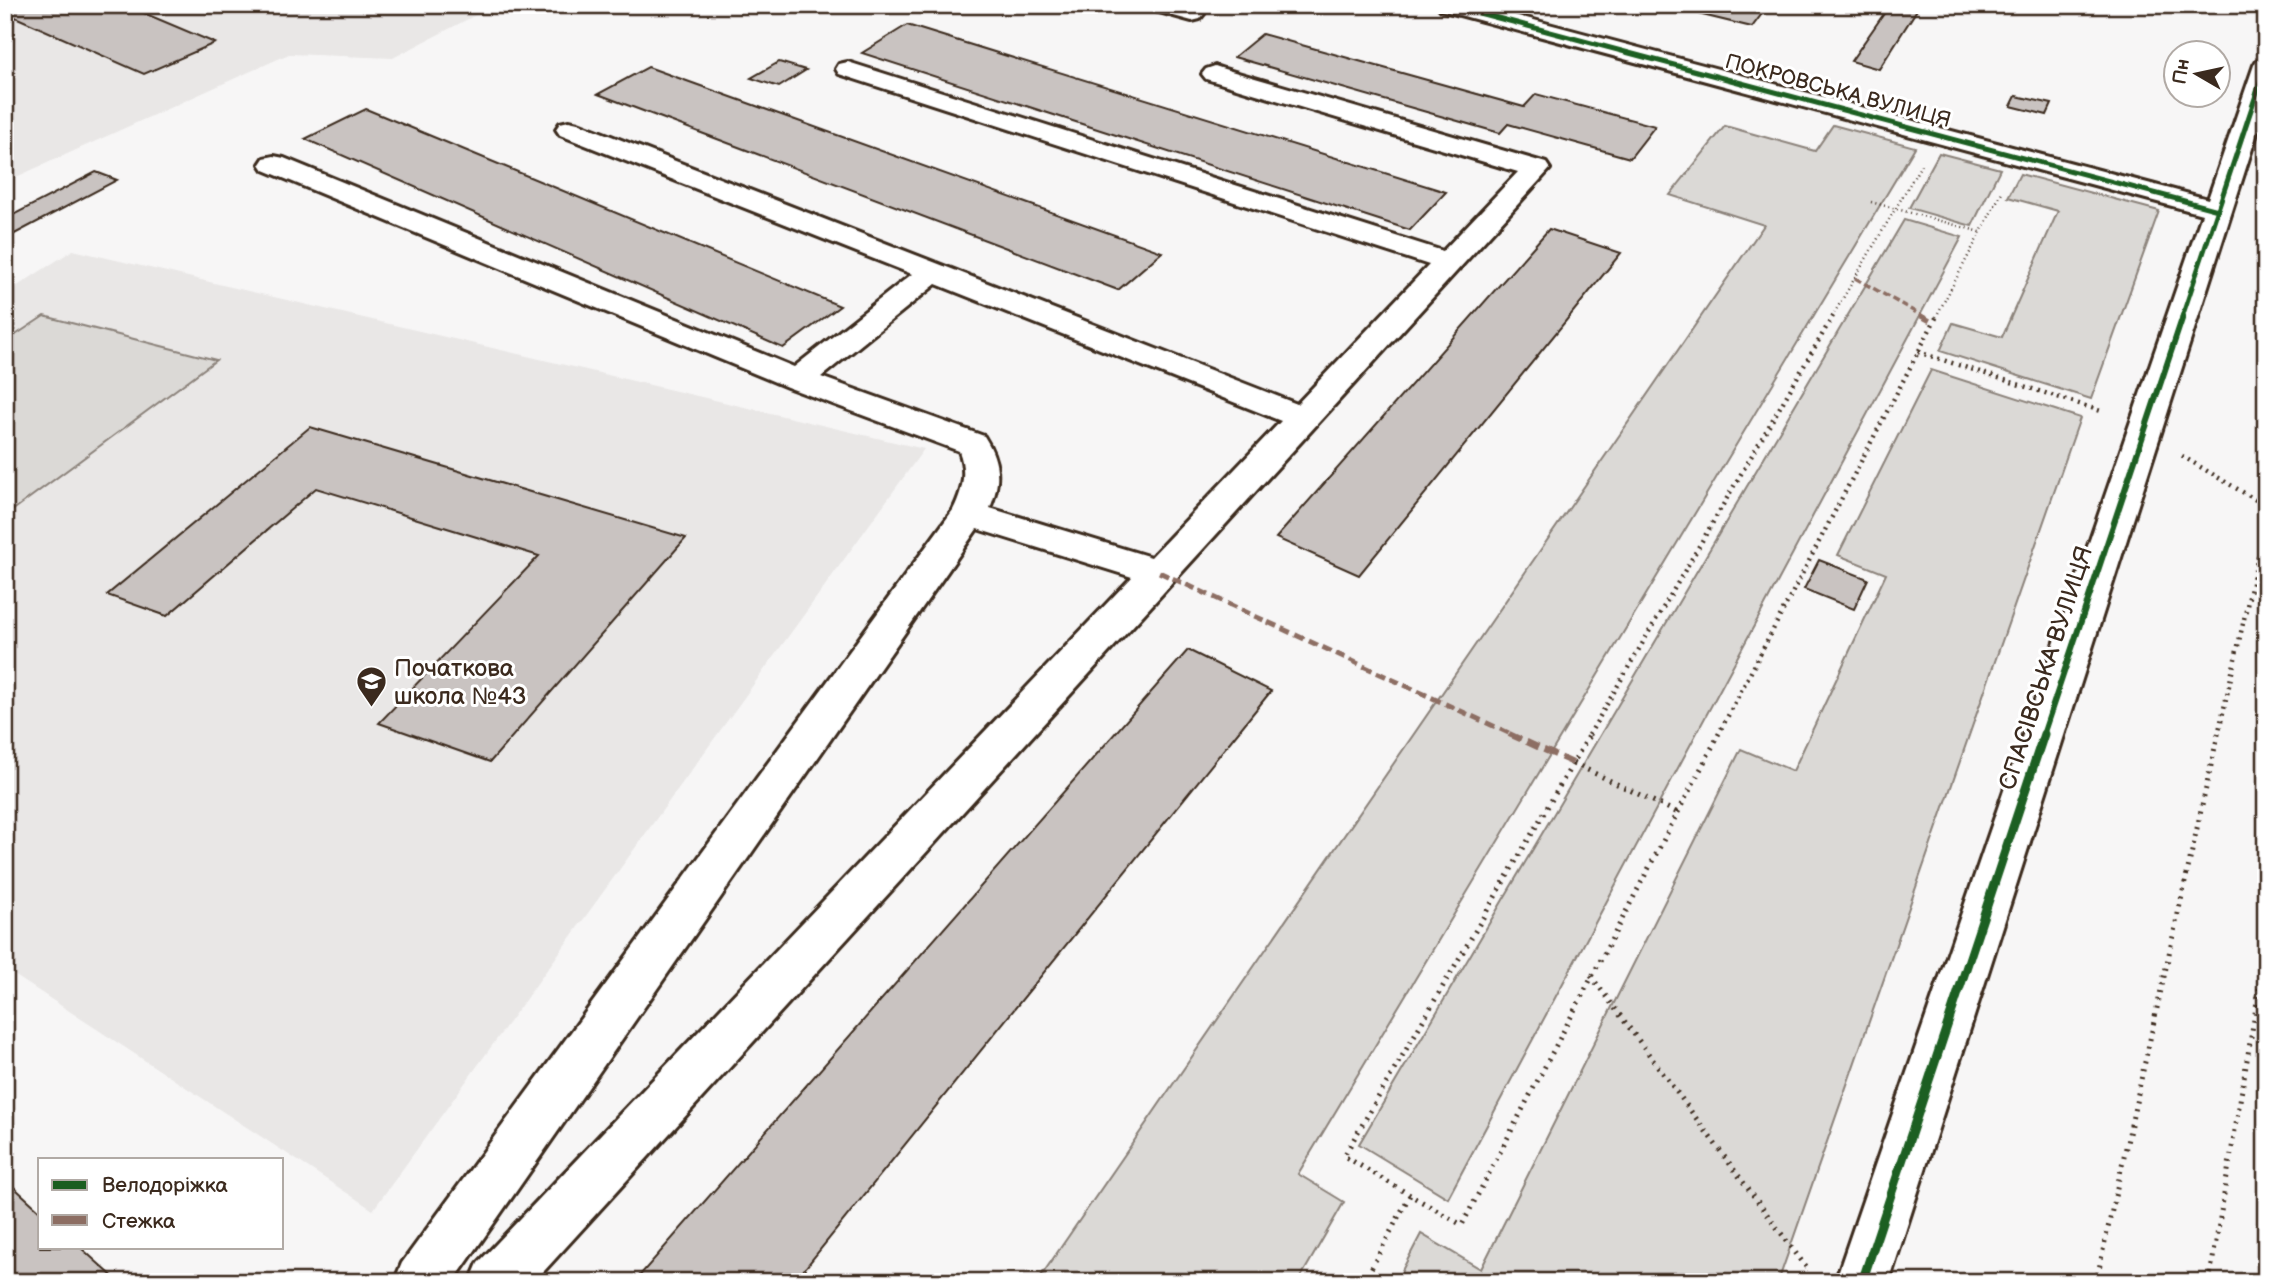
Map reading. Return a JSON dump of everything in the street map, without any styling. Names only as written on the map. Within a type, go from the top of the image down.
[{"type":"street","points":[[1160,5],[1192,14]]},
{"type":"street","name":"ПОКРОВСЬКА ВУЛИЦЯ","points":[[1449,5],[2218,210]]},
{"type":"street","name":"СПАСІВСЬКА ВУЛИЦЯ","points":[[1862,1282],[2266,65]]},
{"type":"street","points":[[848,69],[1448,262]]},
{"type":"street","points":[[497,1282],[1536,169],[1215,74]]},
{"type":"street","points":[[569,129],[1303,418]]},
{"type":"street","points":[[274,164],[799,380],[942,430],[972,444],[983,470],[980,492],[969,514],[421,1282]]},
{"type":"street","points":[[799,380],[932,273]]},
{"type":"street","points":[[969,514],[1159,572]]},
{"type":"path","points":[[1939,136],[1343,1156],[1462,1225],[2020,157]]},
{"type":"path","points":[[1871,202],[1981,232]]},
{"type":"path","points":[[1918,352],[2106,412],[2266,506]]},
{"type":"path","points":[[2096,1282],[2266,521]]},
{"type":"path","points":[[1573,762],[1678,813]]},
{"type":"path","points":[[2209,1282],[2266,949]]},
{"type":"path","points":[[1591,976],[1816,1282]]},
{"type":"path","points":[[1364,1282],[1410,1195]]},
{"type":"shaded area","points":[[5,5],[495,5],[393,58],[289,54],[5,182]]},
{"type":"shaded area","points":[[1833,125],[1915,147],[1298,1174],[1344,1202],[1298,1282],[1037,1282],[1764,225],[1670,195],[1725,126],[1815,151]]},
{"type":"shaded area","points":[[1939,153],[2000,169],[1972,226],[1909,208]]},
{"type":"shaded area","points":[[2020,174],[2159,211],[2091,399],[1940,351],[1953,323],[2002,337],[2058,211],[2008,197]]},
{"type":"shaded area","points":[[1904,220],[1962,237],[1448,1198],[1359,1144]]},
{"type":"shaded area","name":"Початкова школа №43","points":[[73,250],[924,449],[373,1210],[5,969],[5,294]]},
{"type":"shaded area","points":[[44,316],[216,360],[5,516],[5,342]]},
{"type":"shaded area","points":[[1931,370],[2080,418],[1778,1282],[1396,1282],[1421,1234],[1481,1269],[1741,749],[1793,771],[1886,574],[1838,555]]},
{"type":"building","points":[[25,5],[125,5],[215,43],[144,74],[6,13]]},
{"type":"building","points":[[1661,5],[1762,5],[1767,7],[1752,27]]},
{"type":"building","points":[[1890,5],[1918,8],[1879,69],[1851,61]]},
{"type":"building","points":[[907,25],[1446,192],[1410,230],[862,53]]},
{"type":"building","points":[[1262,34],[1524,107],[1536,94],[1655,126],[1630,158],[1508,124],[1500,133],[1234,57]]},
{"type":"building","points":[[779,62],[806,70],[779,87],[751,78]]},
{"type":"building","points":[[648,67],[1162,252],[1118,290],[598,94]]},
{"type":"building","points":[[2016,96],[2052,104],[2047,115],[2011,106]]},
{"type":"building","points":[[366,109],[840,306],[783,348],[305,139]]},
{"type":"building","points":[[96,172],[117,180],[5,239],[5,219]]},
{"type":"building","points":[[1549,229],[1621,253],[1359,575],[1276,538]]},
{"type":"building","points":[[310,427],[686,538],[490,762],[379,723],[539,556],[316,488],[167,616],[107,595]]},
{"type":"building","points":[[1819,560],[1868,579],[1854,609],[1804,589]]},
{"type":"building","points":[[1188,650],[1271,691],[794,1282],[634,1282]]},
{"type":"building","points":[[5,1179],[38,1209],[38,1248],[81,1248],[119,1282],[5,1282]]},
{"type":"marked path","points":[[1855,278],[1934,323]]},
{"type":"marked path","points":[[1159,572],[1573,763]]},
{"type":"cycle path","points":[[1449,5],[2218,210]]},
{"type":"cycle path","points":[[1862,1282],[2266,65]]},
{"type":"place","name":"Початкова школа №43","points":[[371,709]]}]
